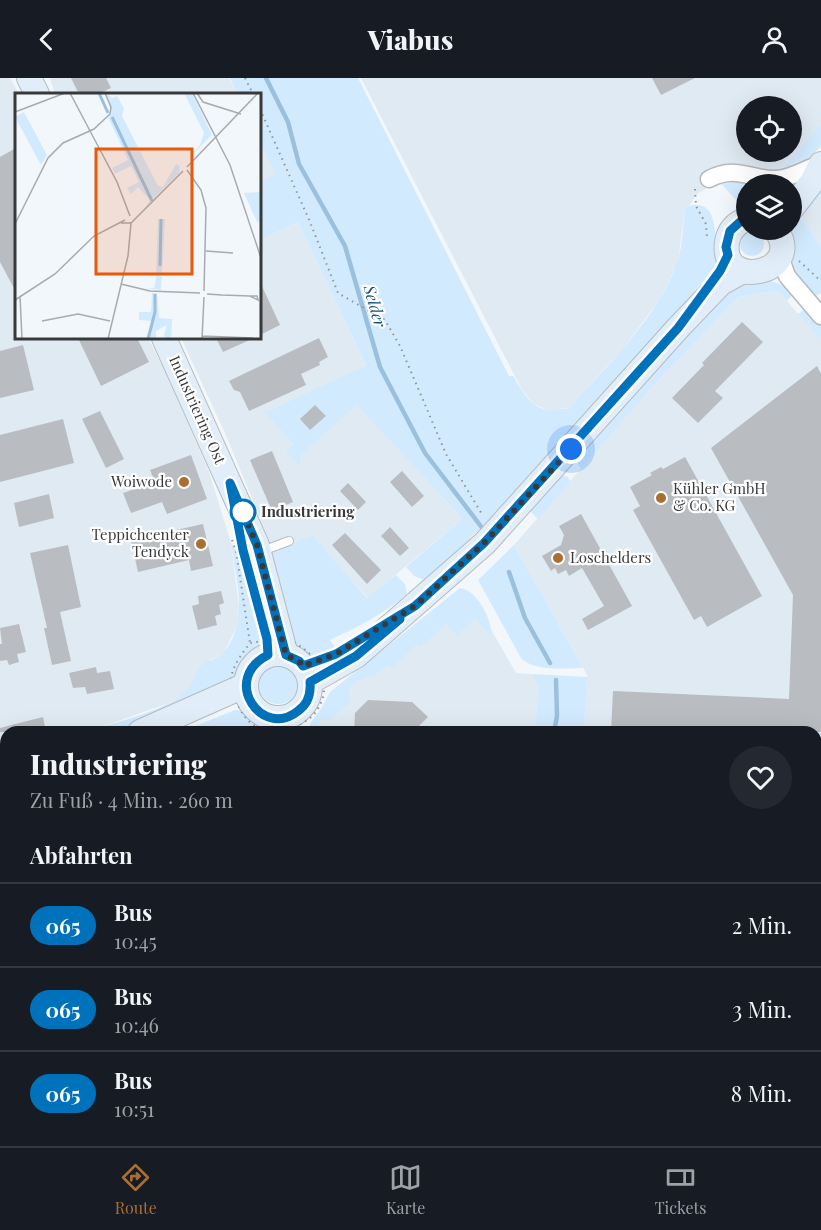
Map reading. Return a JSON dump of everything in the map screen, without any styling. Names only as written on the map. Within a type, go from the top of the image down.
[{"type":"street","points":[[29,78],[36,93]]},
{"type":"street","points":[[709,179],[717,174],[734,171],[770,179],[784,178],[797,175],[807,168],[819,167]]},
{"type":"street","points":[[802,184],[819,167]]},
{"type":"street","points":[[802,195],[812,182],[819,167]]},
{"type":"street","points":[[736,226],[730,231],[726,247],[765,252],[821,316]]},
{"type":"street","points":[[243,699],[247,677],[255,663],[298,670],[356,656],[415,606],[492,534],[721,283],[765,252]]},
{"type":"street","name":"Industriering Ost","points":[[164,339],[259,553],[298,670]]},
{"type":"street","name":"Industriering Ost","points":[[230,483],[243,550],[267,639],[298,670]]},
{"type":"street","points":[[283,726],[306,703],[310,689],[298,670]]},
{"type":"street","points":[[243,699],[280,726]]},
{"type":"street","points":[[159,726],[243,699]]},
{"type":"street","points":[[178,726],[243,699]]},
{"type":"lane","points":[[259,553],[289,541]]},
{"type":"path","points":[[245,78],[252,93]]},
{"type":"path","points":[[261,111],[310,222],[338,293],[385,320],[400,346],[446,454],[477,504],[492,534]]},
{"type":"path","points":[[694,189],[696,206],[707,229],[765,252],[821,281]]},
{"type":"path","points":[[284,726],[316,711],[298,670]]},
{"type":"path","points":[[243,699],[248,721],[256,726]]},
{"type":"shaded area","points":[[0,78],[10,78],[18,93],[15,93],[15,339],[149,339],[209,472],[231,543],[239,608],[237,626],[224,652],[219,657],[211,659],[182,695],[166,704],[104,726],[0,726]]},
{"type":"shaded area","points":[[50,78],[229,78],[236,93],[55,93]]},
{"type":"shaded area","points":[[230,78],[358,78],[509,376],[513,376],[523,392],[542,409],[568,409],[645,321],[669,282],[677,262],[682,242],[685,207],[695,205],[708,209],[714,222],[717,261],[708,283],[494,516],[470,538],[471,548],[425,580],[414,576],[406,567],[461,520],[459,515],[357,405],[300,456],[301,467],[286,451],[293,444],[265,413],[366,365],[298,222],[261,240],[261,181],[275,174],[261,143],[261,93],[237,93]]},
{"type":"shaded area","points":[[361,78],[821,78],[821,124],[802,146],[802,96],[736,96],[736,162],[787,162],[777,174],[736,174],[736,183],[720,182],[698,193],[685,208],[678,262],[660,299],[625,346],[568,409],[550,411],[534,404],[522,390]]},
{"type":"shaded area","points":[[821,124],[821,146],[803,165],[777,174],[788,162],[802,162],[802,146]]},
{"type":"shaded area","points":[[261,143],[276,174],[261,182]]},
{"type":"shaded area","points":[[821,177],[821,195],[802,217],[802,201]]},
{"type":"shaded area","points":[[736,178],[736,200],[735,199],[720,182]]},
{"type":"shaded area","points":[[821,195],[821,247],[802,219]]},
{"type":"shaded area","points":[[802,219],[821,247],[821,293],[813,297],[800,280],[793,266],[789,240],[802,240]]},
{"type":"shaded area","points":[[298,222],[366,365],[266,414],[293,444],[301,465],[300,456],[357,404],[459,515],[461,520],[368,598],[313,538],[272,551],[225,433],[181,339],[261,339],[261,240]]},
{"type":"shaded area","points":[[741,240],[763,240],[763,249],[757,255],[747,255],[741,249]]},
{"type":"shaded area","points":[[763,279],[784,285],[793,294],[787,301],[778,291],[738,297],[656,383],[581,469],[575,458],[724,287]]},
{"type":"shaded area","points":[[778,291],[821,340],[821,726],[584,726],[587,675],[514,545],[656,383],[738,297]]},
{"type":"shaded area","points":[[806,308],[821,326],[821,340],[798,314]]},
{"type":"shaded area","points":[[559,474],[568,477],[570,482],[538,519],[528,509]]},
{"type":"shaded area","points":[[313,536],[367,598],[396,575],[405,584],[407,594],[370,620],[330,640],[336,649],[309,656],[292,649],[268,558],[272,551]]},
{"type":"shaded area","points":[[231,543],[239,553],[261,631],[258,649],[245,666],[241,679],[139,726],[104,726],[172,701],[187,689],[202,665],[222,654],[231,642],[236,629],[238,586]]},
{"type":"shaded area","points":[[514,545],[583,668],[542,667],[521,658],[478,580]]},
{"type":"shaded area","points":[[460,588],[472,594],[487,614],[491,636],[475,619],[457,635],[446,624],[421,647],[417,644],[392,668],[388,665],[374,676],[356,682],[350,690],[350,703],[330,720],[320,720],[320,726],[310,726],[330,692]]},
{"type":"shaded area","points":[[473,598],[516,673],[531,674],[538,687],[535,726],[314,726],[316,716],[348,686]]},
{"type":"shaded area","points":[[278,664],[286,665],[292,670],[297,676],[297,692],[292,698],[286,703],[278,704],[270,703],[264,698],[259,692],[258,684],[259,676],[264,670],[270,665]]},
{"type":"shaded area","points":[[531,674],[587,677],[584,726],[535,726],[538,687]]},
{"type":"shaded area","points":[[235,710],[258,715],[271,726],[196,726]]},
{"type":"building","points":[[71,78],[106,78],[111,88],[100,93],[78,93]]},
{"type":"building","points":[[652,78],[695,78],[661,95]]},
{"type":"building","points":[[15,149],[15,290],[0,262],[0,157]]},
{"type":"building","points":[[261,284],[280,325],[261,334]]},
{"type":"building","points":[[742,322],[763,342],[715,391],[723,398],[698,423],[672,398]]},
{"type":"building","points":[[319,338],[328,357],[319,362],[320,365],[301,374],[306,385],[249,411],[240,392],[234,390],[229,381]]},
{"type":"building","points":[[78,339],[138,339],[149,362],[101,386]]},
{"type":"building","points":[[216,339],[252,339],[223,352]]},
{"type":"building","points":[[23,345],[34,390],[0,398],[0,351]]},
{"type":"building","points":[[817,366],[821,374],[821,726],[611,726],[613,691],[789,699],[793,595],[711,448]]},
{"type":"building","points":[[315,405],[326,416],[310,430],[300,419]]},
{"type":"building","points":[[100,411],[124,459],[106,468],[82,419]]},
{"type":"building","points":[[63,419],[74,463],[0,482],[0,435]]},
{"type":"building","points":[[272,451],[293,502],[272,511],[250,460]]},
{"type":"building","points":[[191,455],[207,499],[167,514],[162,502],[131,513],[123,493],[155,482],[150,470]]},
{"type":"building","points":[[685,457],[762,596],[707,627],[701,616],[694,620],[633,510],[640,506],[630,487],[652,475],[650,473],[661,467],[663,469]]},
{"type":"building","points":[[402,471],[424,496],[412,507],[390,482]]},
{"type":"building","points":[[348,483],[366,502],[358,510],[340,491]]},
{"type":"building","points":[[49,494],[54,518],[19,527],[14,503]]},
{"type":"building","points":[[581,514],[632,606],[588,630],[582,619],[604,606],[582,568],[569,576],[566,570],[558,574],[555,568],[551,571],[542,556],[561,545],[564,535],[559,526]]},
{"type":"building","points":[[203,524],[213,566],[191,571],[189,560],[138,572],[131,540]]},
{"type":"building","points":[[390,527],[409,548],[400,556],[381,536]]},
{"type":"building","points":[[345,533],[381,570],[367,584],[332,545]]},
{"type":"building","points":[[68,545],[81,607],[60,612],[71,661],[52,665],[44,628],[47,628],[30,553]]},
{"type":"building","points":[[221,591],[224,603],[219,605],[221,614],[215,616],[217,625],[198,630],[192,606],[199,604],[198,596]]},
{"type":"building","points":[[19,624],[26,652],[17,654],[19,662],[9,665],[7,660],[0,661],[0,644],[2,644],[0,628]]},
{"type":"building","points":[[96,667],[97,673],[110,671],[114,689],[87,694],[85,687],[73,688],[69,673]]},
{"type":"building","points":[[368,700],[412,702],[428,717],[419,726],[354,726],[355,713]]},
{"type":"building","points":[[43,717],[45,726],[8,726]]},
{"type":"waterway","name":"Selder","points":[[266,78],[288,122],[299,164],[345,246],[380,367],[425,453],[483,529]]},
{"type":"waterway","name":"Selder","points":[[509,572],[525,618],[550,663]]},
{"type":"waterway","name":"Selder","points":[[555,726],[556,680]]},
{"type":"bus line","name":"065","points":[[400,619],[356,656],[310,682],[306,703],[296,713],[284,718],[262,714],[251,703],[246,685],[247,677],[255,663],[268,655],[267,639],[243,550],[230,483],[257,545],[286,655],[293,657],[303,666],[336,654],[415,606],[484,543],[678,328],[720,271],[728,255],[727,239],[730,231],[736,225]]},
{"type":"place","name":"Woiwode","points":[[184,482]]},
{"type":"place","name":"Kühler GmbH & Co. KG","points":[[661,498]]},
{"type":"place","name":"Industriering","points":[[243,512]]},
{"type":"place","name":"Teppichcenter Tendyck","points":[[201,544]]},
{"type":"place","name":"Loschelders","points":[[558,558]]},
{"type":"route","points":[[243,512],[239,504],[257,545],[286,655],[293,657],[303,666],[336,654],[415,606],[484,543],[571,449]]}]
